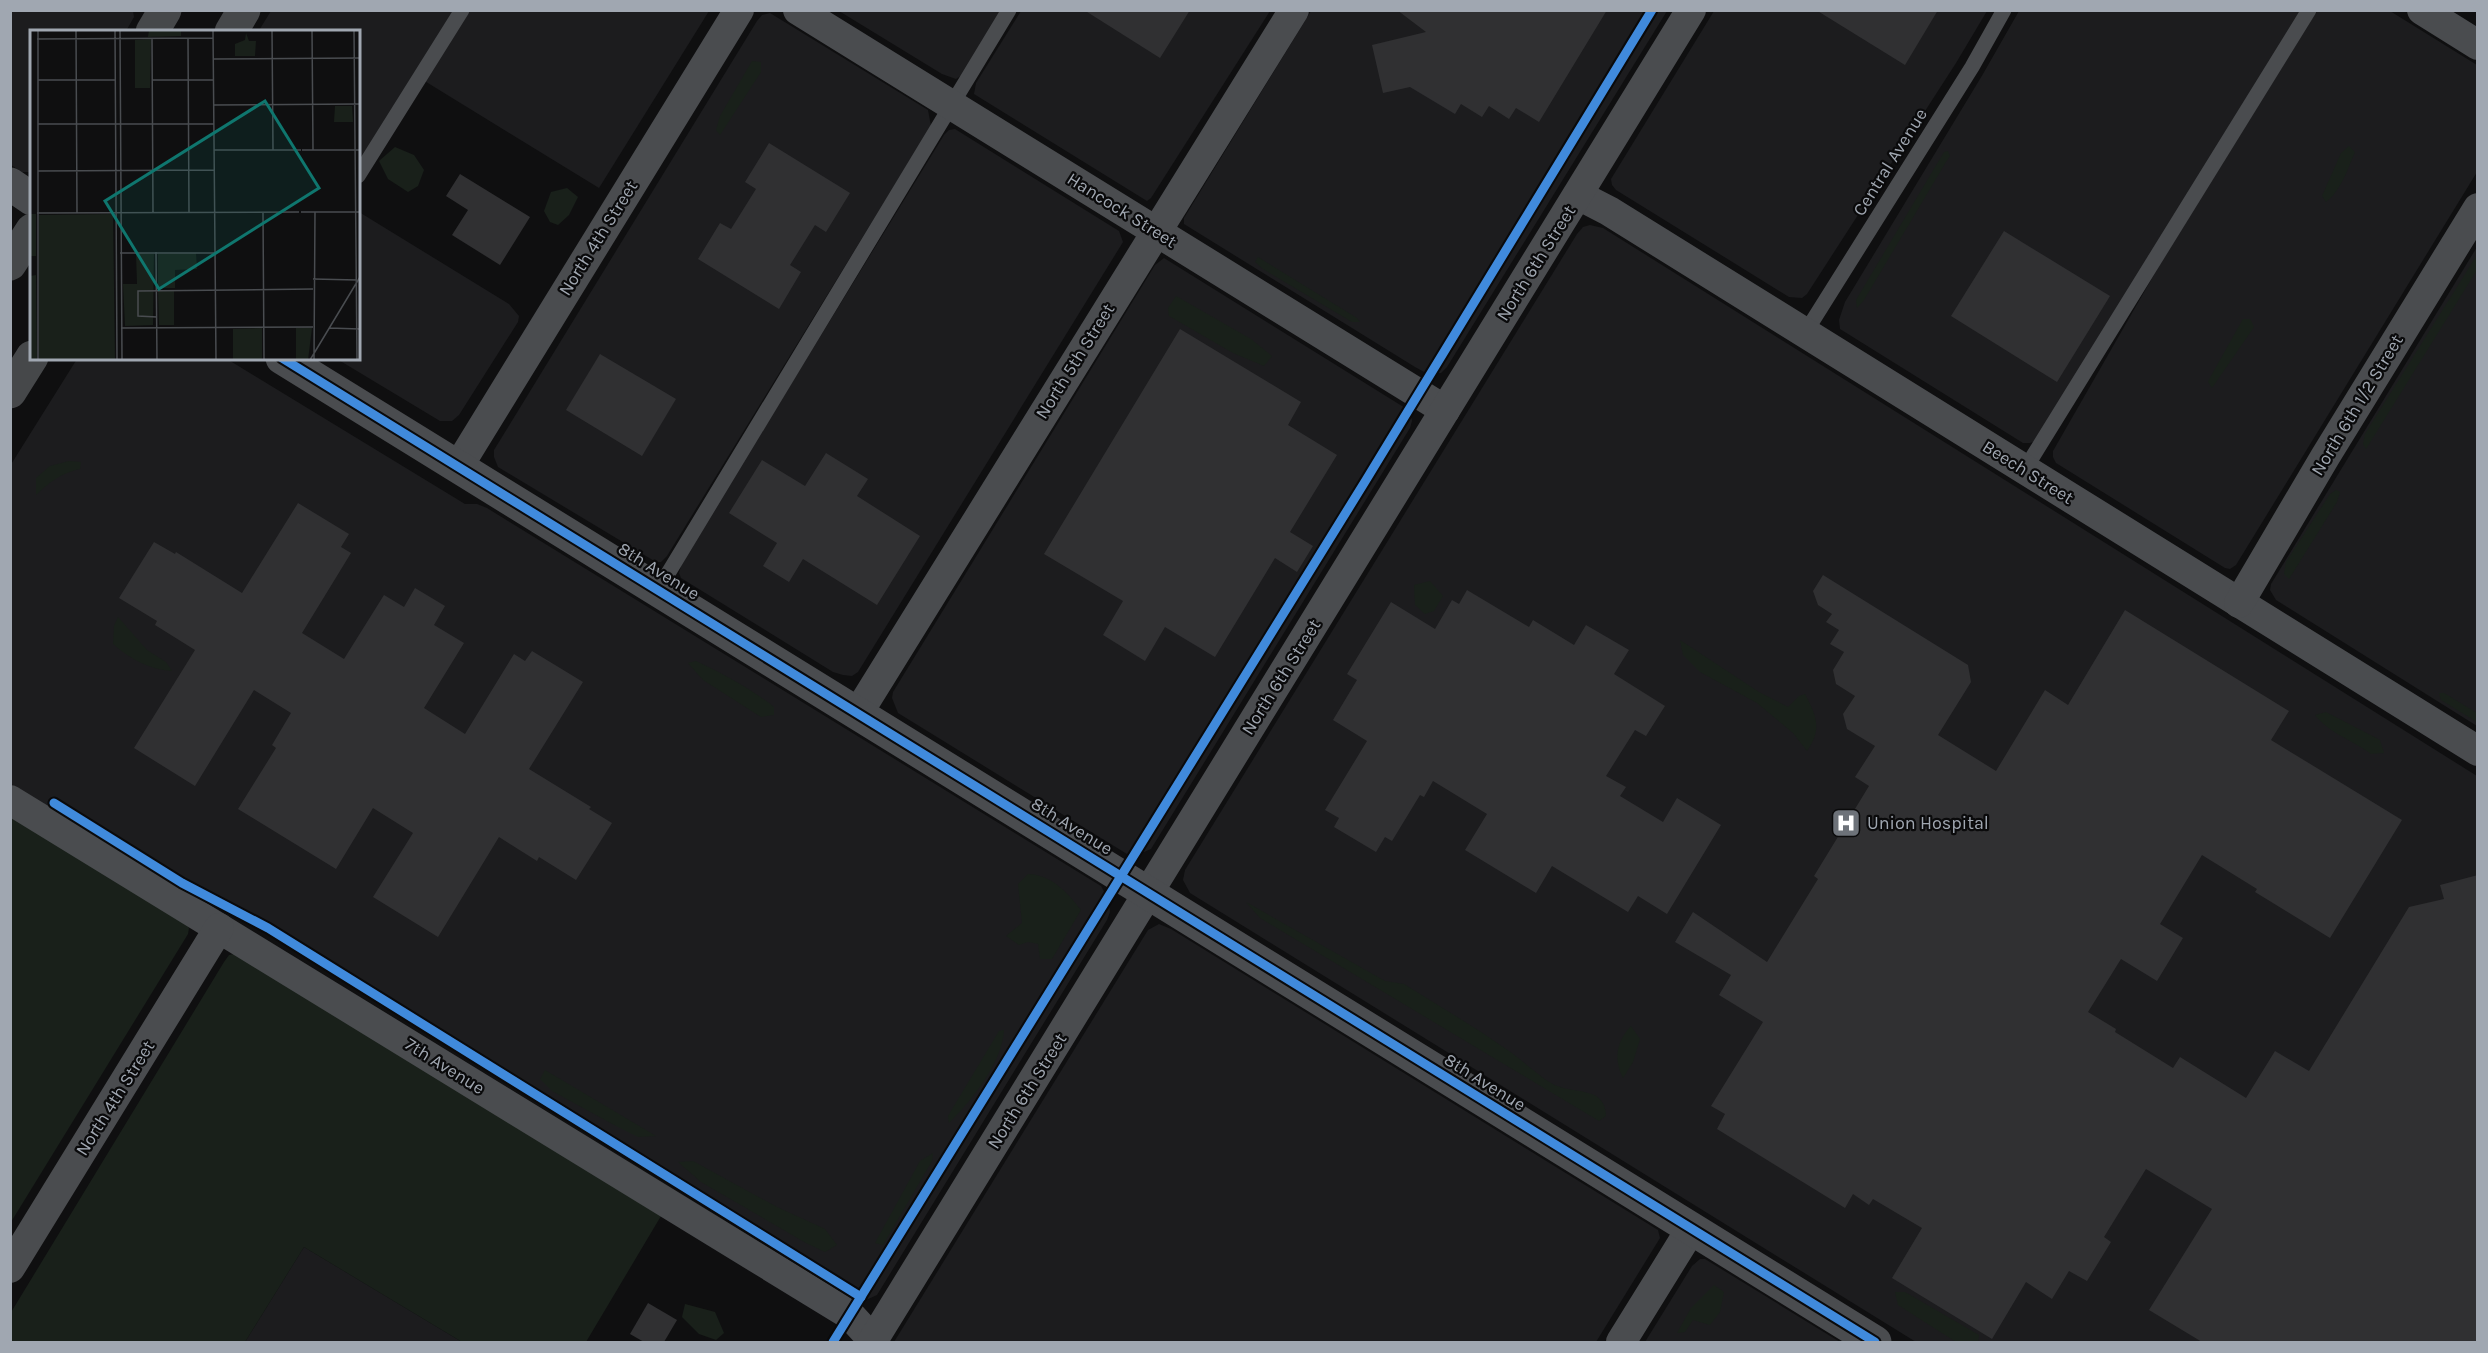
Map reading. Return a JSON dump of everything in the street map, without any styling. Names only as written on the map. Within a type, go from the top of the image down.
[{"type":"highway","points":[[232,30],[244,10]]},
{"type":"highway","points":[[10,264],[30,233]]},
{"type":"highway","points":[[10,392],[30,360]]},
{"type":"street","name":"North 4th Street","points":[[458,467],[739,10]]},
{"type":"street","name":"Hancock Street","points":[[798,10],[1445,410]]},
{"type":"street","name":"North 5th Street","points":[[858,713],[1294,10]]},
{"type":"street","name":"North 6th Street","points":[[872,1341],[1691,10]]},
{"type":"street","points":[[2422,10],[2478,45]]},
{"type":"street","points":[[10,184],[30,198]]},
{"type":"street","name":"Beech Street","points":[[1578,195],[1619,217],[2478,751]]},
{"type":"street","name":"North 6th 1/2 Street","points":[[2240,603],[2325,457],[2478,208]]},
{"type":"street","name":"8th Avenue","points":[[285,360],[1875,1342]]},
{"type":"street","name":"7th Avenue","points":[[10,800],[850,1315],[872,1341]]},
{"type":"street","name":"North 4th Street","points":[[10,1268],[219,928]]},
{"type":"street","points":[[1620,1342],[1691,1228]]},
{"type":"lane","points":[[360,173],[462,10]]},
{"type":"lane","points":[[658,590],[1010,10]]},
{"type":"lane","name":"Central Avenue","points":[[1806,333],[1972,67],[2004,10]]},
{"type":"lane","points":[[2025,469],[2309,10]]},
{"type":"shaded area","points":[[10,11],[133,11],[134,17],[127,30],[30,30],[30,172],[22,172],[11,165]]},
{"type":"shaded area","points":[[271,11],[456,11],[360,162],[360,30],[259,30]]},
{"type":"shaded area","points":[[469,11],[709,11],[599,188],[423,80]]},
{"type":"shaded area","points":[[839,11],[1002,11],[962,75],[956,79],[942,74]]},
{"type":"shaded area","points":[[1021,11],[1270,11],[1147,201],[974,94],[976,83]]},
{"type":"shaded area","points":[[1311,11],[1667,11],[1447,367],[1441,373],[1426,373],[1415,367],[1184,224],[1184,218]]},
{"type":"shaded area","points":[[1714,11],[1987,11],[1956,63],[1807,294],[1802,298],[1789,297],[1616,190],[1612,185],[1611,179]]},
{"type":"shaded area","points":[[2019,11],[2302,11],[2035,441],[2030,443],[2023,443],[1840,329],[1839,320],[1845,302]]},
{"type":"shaded area","points":[[2317,11],[2390,11],[2477,65],[2477,172],[2236,565],[2230,569],[2056,463],[2053,451],[2163,259]]},
{"type":"shaded area","points":[[770,13],[928,110],[931,126],[667,556],[661,562],[656,562],[498,467],[494,450],[757,21],[762,15]]},
{"type":"shaded area","points":[[752,61],[761,62],[761,72],[720,135],[716,130],[720,116]]},
{"type":"shaded area","points":[[955,129],[1119,231],[1123,242],[858,672],[852,676],[843,675],[833,672],[681,578],[679,573],[705,524],[944,135],[949,130]]},
{"type":"shaded area","points":[[2349,146],[2355,152],[2347,172],[2340,186],[2326,202],[2322,196],[2341,153]]},
{"type":"shaded area","points":[[395,147],[414,155],[424,170],[418,186],[408,192],[388,179],[379,161]]},
{"type":"shaded area","points":[[1948,151],[1950,156],[1857,308],[1856,300],[1944,152]]},
{"type":"shaded area","points":[[567,188],[578,197],[569,215],[558,225],[550,222],[544,211],[551,192]]},
{"type":"shaded area","points":[[360,213],[509,304],[519,316],[518,322],[459,415],[452,421],[440,421],[339,360],[360,360]]},
{"type":"shaded area","name":"Union Hospital","points":[[1590,225],[1603,228],[2477,776],[2477,1342],[1916,1342],[1190,893],[1183,880],[1185,870],[1577,234],[1583,227]]},
{"type":"shaded area","points":[[2477,247],[2477,726],[2276,600],[2270,590],[2271,584]]},
{"type":"shaded area","points":[[2477,255],[2477,270],[2366,449],[2363,444],[2365,434]]},
{"type":"shaded area","points":[[1258,257],[1360,322],[1352,322],[1263,269],[1255,262]]},
{"type":"shaded area","points":[[1164,258],[1410,411],[1412,421],[1410,428],[1151,849],[1127,854],[898,713],[892,698],[893,692],[1155,265]]},
{"type":"shaded area","points":[[1176,296],[1251,339],[1272,356],[1264,366],[1233,353],[1169,316],[1168,308]]},
{"type":"shaded area","points":[[2243,319],[2250,319],[2254,327],[2212,388],[2208,382]]},
{"type":"shaded area","points":[[76,360],[229,360],[465,504],[477,504],[487,508],[1101,886],[1109,901],[1110,912],[1107,920],[877,1295],[866,1300],[859,1300],[849,1295],[265,933],[171,883],[11,784],[10,466]]},
{"type":"shaded area","points":[[69,461],[81,462],[80,469],[56,479],[36,495],[36,478],[50,466]]},
{"type":"shaded area","points":[[2336,490],[2340,492],[2337,502],[2289,579],[2284,574],[2286,562],[2330,494]]},
{"type":"shaded area","points":[[1430,581],[1443,596],[1434,611],[1425,614],[1415,605],[1414,585]]},
{"type":"shaded area","points":[[118,617],[147,650],[166,662],[172,671],[141,663],[113,644],[114,626]]},
{"type":"shaded area","points":[[1680,640],[1759,692],[1788,707],[1799,696],[1805,694],[1816,723],[1815,736],[1807,751],[1793,733],[1757,703],[1700,672],[1683,655]]},
{"type":"shaded area","points":[[696,661],[765,700],[774,707],[774,715],[761,717],[703,680],[688,663]]},
{"type":"shaded area","points":[[2439,693],[2444,693],[2477,713],[2477,722],[2441,700]]},
{"type":"shaded area","points":[[2326,712],[2380,740],[2384,753],[2371,754],[2334,732],[2315,715]]},
{"type":"shaded area","points":[[11,812],[184,920],[189,928],[188,934],[11,1222]]},
{"type":"shaded area","points":[[1028,874],[1052,881],[1081,910],[1052,959],[1040,959],[1038,944],[1028,942],[1019,945],[1006,936],[1022,923],[1018,884]]},
{"type":"shaded area","points":[[1246,902],[1385,981],[1404,984],[1496,1042],[1557,1086],[1596,1096],[1601,1100],[1606,1116],[1599,1121],[1260,918]]},
{"type":"shaded area","points":[[1159,924],[1171,929],[1658,1230],[1660,1238],[1596,1342],[894,1342],[1148,930]]},
{"type":"shaded area","points":[[234,954],[661,1216],[586,1342],[462,1342],[304,1247],[245,1342],[11,1342],[10,1314],[224,962],[229,955]]},
{"type":"shaded area","points":[[1631,1026],[1640,1039],[1633,1062],[1623,1078],[1618,1064],[1618,1050],[1622,1038]]},
{"type":"shaded area","points":[[1004,1030],[1002,1043],[992,1068],[976,1092],[949,1123],[948,1116],[999,1031]]},
{"type":"shaded area","points":[[545,1070],[656,1136],[638,1137],[552,1091],[540,1079]]},
{"type":"shaded area","points":[[933,1153],[932,1161],[883,1245],[875,1243],[920,1161]]},
{"type":"shaded area","points":[[693,1161],[777,1207],[825,1229],[837,1245],[825,1252],[806,1243],[701,1182],[678,1162]]},
{"type":"shaded area","points":[[304,1247],[462,1342],[245,1342]]},
{"type":"shaded area","points":[[1700,1259],[1705,1259],[1840,1342],[1645,1342],[1692,1266]]},
{"type":"shaded area","points":[[1714,1285],[1724,1292],[1720,1312],[1710,1325],[1693,1320],[1685,1332],[1677,1333],[1691,1308]]},
{"type":"shaded area","points":[[1895,1292],[1905,1292],[1979,1335],[1978,1342],[1956,1342],[1898,1305]]},
{"type":"shaded area","points":[[685,1304],[715,1312],[724,1333],[716,1340],[699,1334],[682,1317]]},
{"type":"building","points":[[1084,10],[1190,10],[1160,58]]},
{"type":"building","points":[[1397,10],[1607,10],[1539,122],[1516,108],[1509,119],[1489,106],[1482,117],[1461,104],[1455,114],[1410,87],[1383,93],[1372,45],[1426,32]]},
{"type":"building","points":[[1816,10],[1938,10],[1905,65]]},
{"type":"building","points":[[769,143],[850,193],[826,232],[815,225],[790,265],[801,272],[779,309],[698,259],[720,223],[731,229],[756,189],[745,182]]},
{"type":"building","points":[[460,174],[530,217],[500,265],[452,235],[468,210],[446,196]]},
{"type":"building","points":[[2004,231],[2110,296],[2057,382],[1951,316]]},
{"type":"building","points":[[1180,329],[1301,402],[1288,425],[1337,455],[1290,532],[1313,546],[1297,572],[1275,558],[1215,657],[1165,627],[1145,661],[1103,635],[1123,601],[1044,554]]},
{"type":"building","points":[[600,354],[676,399],[642,456],[566,410]]},
{"type":"building","points":[[826,453],[868,479],[857,496],[920,536],[877,605],[803,559],[789,582],[763,566],[777,543],[729,513],[762,460],[805,486]]},
{"type":"building","points":[[298,503],[349,534],[341,547],[351,553],[302,633],[344,659],[384,595],[404,607],[415,588],[445,606],[434,625],[464,643],[424,708],[465,734],[514,654],[525,661],[532,651],[583,682],[529,769],[591,807],[589,809],[612,823],[576,880],[539,857],[537,861],[499,837],[438,937],[373,897],[413,833],[373,808],[336,869],[238,809],[276,748],[272,745],[291,713],[254,690],[195,786],[134,748],[195,650],[155,625],[157,621],[119,598],[154,542],[175,554],[176,552],[242,593]]},
{"type":"building","name":"Union Hospital","points":[[1823,575],[1968,665],[1971,682],[1938,735],[1996,771],[2045,690],[2068,705],[2125,610],[2289,711],[2271,740],[2402,820],[2330,938],[2255,892],[2257,889],[2202,855],[2160,924],[2183,938],[2157,981],[2121,959],[2088,1012],[2116,1029],[2115,1032],[2173,1068],[2180,1057],[2246,1098],[2275,1051],[2309,1071],[2409,907],[2444,899],[2440,885],[2478,875],[2478,1342],[2202,1342],[2149,1310],[2212,1209],[2146,1169],[2104,1237],[2111,1242],[2087,1281],[2069,1271],[2052,1299],[2026,1282],[1992,1339],[1892,1278],[1922,1228],[1873,1199],[1869,1205],[1853,1194],[1845,1208],[1717,1129],[1725,1114],[1711,1106],[1763,1022],[1719,995],[1731,975],[1675,942],[1693,912],[1767,962],[1818,879],[1814,876],[1869,786],[1855,777],[1875,746],[1847,729],[1843,714],[1855,696],[1836,684],[1833,670],[1844,652],[1830,644],[1839,630],[1826,622],[1832,614],[1818,605],[1813,591]]},
{"type":"building","points":[[1467,590],[1529,627],[1533,620],[1574,645],[1586,625],[1629,650],[1614,674],[1665,706],[1646,736],[1635,730],[1606,776],[1626,787],[1620,796],[1663,822],[1677,798],[1721,825],[1667,914],[1638,896],[1628,912],[1552,866],[1536,893],[1465,850],[1487,814],[1433,781],[1424,797],[1420,795],[1392,841],[1385,837],[1376,852],[1334,827],[1339,818],[1325,810],[1367,741],[1333,720],[1357,680],[1347,674],[1391,602],[1435,629],[1452,600],[1459,604]]},
{"type":"building","points":[[648,1303],[677,1320],[664,1342],[644,1342],[630,1334]]},
{"type":"cycle path","points":[[833,1342],[1366,480],[1652,10]]},
{"type":"cycle path","points":[[285,360],[1875,1342]]},
{"type":"cycle path","points":[[54,803],[182,883],[268,928],[861,1297]]},
{"type":"place","name":"Union Hospital","points":[[1846,823]]}]
